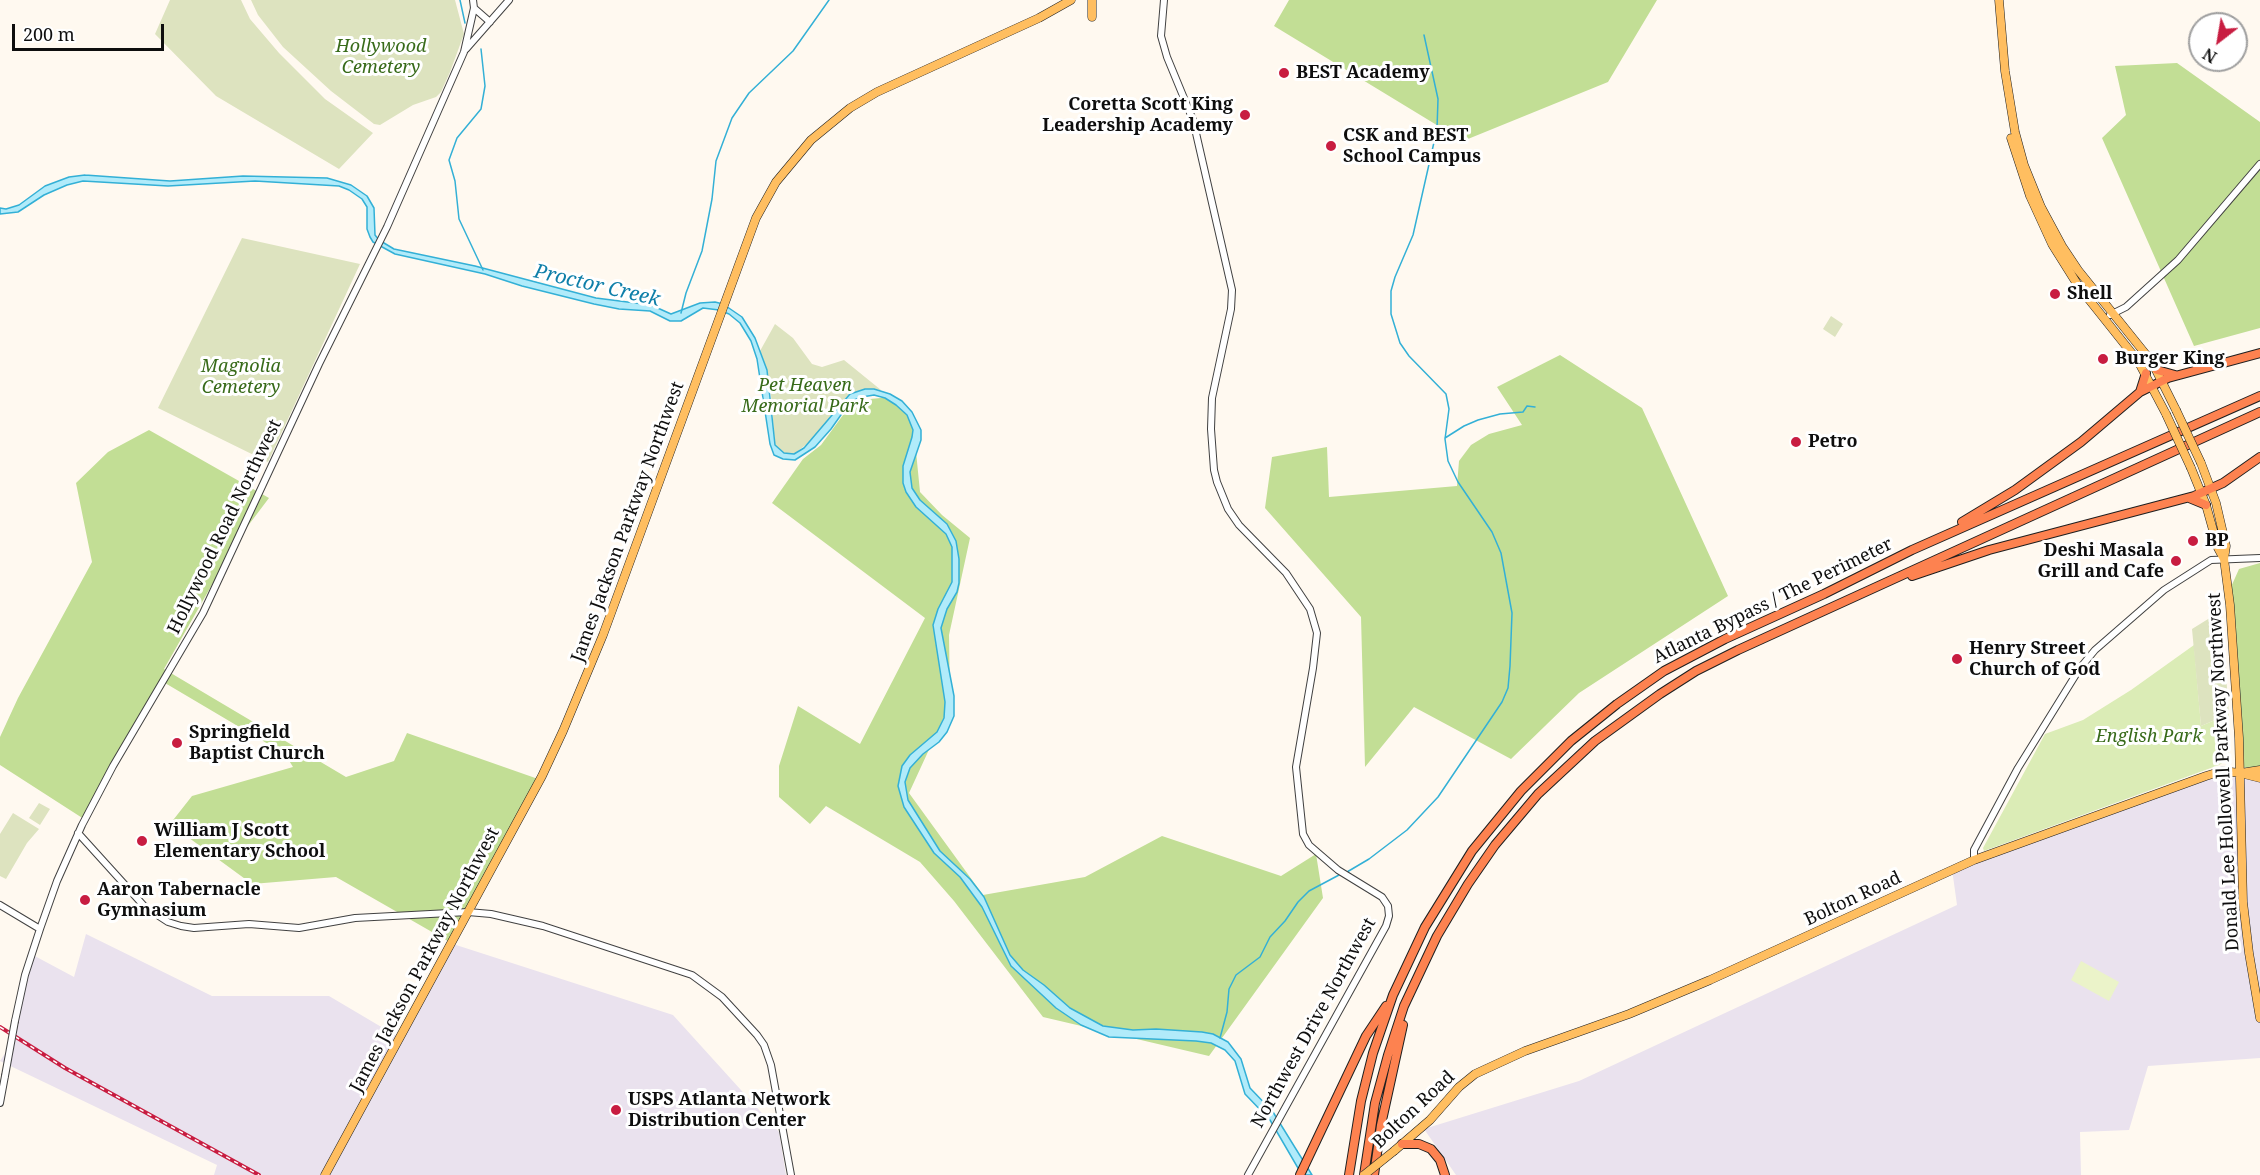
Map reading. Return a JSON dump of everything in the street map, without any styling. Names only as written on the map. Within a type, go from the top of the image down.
[{"type":"highway","points":[[1912,550],[2015,490],[2081,442],[2140,392],[2152,385],[2178,375],[2260,353]]},
{"type":"highway","points":[[2157,370],[2178,375]]},
{"type":"highway","points":[[2140,392],[2146,373]]},
{"type":"highway","name":"Atlanta Bypass / The Perimeter","points":[[1349,1175],[1366,1077],[1393,995],[1425,927],[1472,851],[1521,791],[1571,741],[1617,704],[1664,671],[1725,639],[1824,594],[1912,550],[2260,396]]},
{"type":"highway","name":"Atlanta Bypass / The Perimeter","points":[[1364,1175],[1382,1077],[1412,988],[1437,936],[1481,864],[1539,794],[1577,756],[1626,716],[1696,671],[2260,412]]},
{"type":"highway","points":[[1869,590],[1989,550],[2202,494],[2231,478],[2260,457]]},
{"type":"highway","points":[[2189,498],[2206,505]]},
{"type":"highway","points":[[1374,1175],[1381,1125],[1412,988]]},
{"type":"highway","points":[[1300,1175],[1366,1036],[1393,995]]},
{"type":"highway","points":[[1402,1144],[1415,1143],[1428,1147],[1438,1157],[1445,1175]]},
{"type":"main road","name":"James Jackson Parkway Northwest","points":[[326,1175],[542,776],[584,686],[726,297],[764,201],[798,153],[850,108],[877,92],[1039,18],[1071,0]]},
{"type":"main road","points":[[1092,0],[1092,17]]},
{"type":"main road","name":"Donald Lee Hollowell Parkway Northwest","points":[[1999,0],[2008,125],[2030,196],[2045,232],[2060,259],[2146,373],[2202,494],[2218,548],[2224,559]]},
{"type":"main road","name":"Donald Lee Hollowell Parkway Northwest","points":[[2005,71],[2017,141],[2041,207],[2067,254],[2157,370],[2212,489],[2226,546],[2224,559],[2233,642],[2240,773],[2243,902],[2260,1018]]},
{"type":"main road","points":[[2240,773],[2260,770]]},
{"type":"main road","name":"Bolton Road","points":[[1364,1175],[1430,1120],[1459,1087],[1488,1068],[1710,980],[1974,860],[2206,776],[2222,771],[2240,773]]},
{"type":"main road","points":[[2240,773],[2260,778]]},
{"type":"street","points":[[464,52],[509,0]]},
{"type":"street","name":"Northwest Drive Northwest","points":[[1164,0],[1161,36],[1192,120],[1232,290],[1231,309],[1212,398],[1213,460],[1217,482],[1228,509],[1239,525],[1286,573],[1310,609],[1316,626],[1316,651],[1296,767],[1303,834],[1309,845],[1338,870],[1382,897],[1388,906],[1389,916],[1386,926],[1248,1175]]},
{"type":"street","points":[[473,4],[490,22]]},
{"type":"street","name":"Hollywood Road Northwest","points":[[0,1103],[25,975],[40,929],[78,833],[113,766],[203,613],[319,364],[403,191],[464,52],[473,4]]},
{"type":"street","points":[[2104,316],[2126,307],[2178,260],[2260,164]]},
{"type":"street","points":[[1974,860],[1974,850],[2018,768],[2080,668],[2112,634],[2164,590],[2211,560],[2260,558]]},
{"type":"street","points":[[78,833],[145,907],[168,922],[181,926],[194,928],[249,924],[299,928],[356,918],[468,912],[491,914],[543,926],[679,970],[713,988],[757,1035],[768,1055],[791,1175]]},
{"type":"street","points":[[0,905],[40,929]]},
{"type":"shaded area","points":[[2239,767],[2260,769],[2260,1058],[2148,1066],[2129,1130],[2080,1132],[2081,1175],[1456,1175],[1424,1129],[1579,1081],[1957,905],[1952,869],[2180,786]]},
{"type":"shaded area","points":[[86,934],[212,996],[329,996],[400,1038],[453,944],[673,1015],[779,1132],[786,1175],[214,1175],[217,1165],[0,1061],[6,1052],[14,1011],[31,954],[74,977]]},
{"type":"green space","name":"Hollywood Cemetery","points":[[170,0],[241,0],[250,19],[279,53],[325,99],[373,133],[339,169],[216,96],[155,34]]},
{"type":"green space","name":"Hollywood Cemetery","points":[[251,0],[455,0],[464,34],[441,92],[436,97],[413,105],[380,125],[374,124],[331,91],[283,47],[258,15]]},
{"type":"green space","points":[[1289,0],[1657,0],[1608,82],[1463,141],[1274,26]]},
{"type":"green space","points":[[2177,63],[2260,122],[2260,328],[2194,346],[2102,138],[2126,115],[2115,66]]},
{"type":"green space","name":"Magnolia Cemetery","points":[[242,238],[360,264],[268,462],[158,408]]},
{"type":"green space","points":[[1831,316],[1843,324],[1835,337],[1823,329]]},
{"type":"green space","name":"Pet Heaven Memorial Park","points":[[775,324],[793,338],[812,364],[822,367],[844,360],[881,390],[865,389],[850,394],[812,440],[794,454],[784,453],[775,445],[771,395],[767,370],[760,351]]},
{"type":"green space","points":[[1560,355],[1642,408],[1728,596],[1579,693],[1511,759],[1414,707],[1365,767],[1361,617],[1265,508],[1272,457],[1327,447],[1329,497],[1457,486],[1459,461],[1471,445],[1489,434],[1522,425],[1497,387]]},
{"type":"green space","points":[[891,397],[913,421],[920,492],[942,515],[970,538],[949,635],[950,704],[909,793],[983,895],[1085,877],[1162,836],[1281,876],[1316,854],[1323,898],[1209,1056],[1043,1017],[954,901],[920,862],[826,806],[810,824],[779,797],[779,766],[798,706],[860,744],[925,618],[772,503],[803,459],[821,445],[846,411],[870,399]]},
{"type":"green space","points":[[149,430],[269,498],[238,539],[164,669],[346,777],[394,761],[407,733],[541,780],[453,944],[336,877],[252,884],[170,824],[192,796],[293,767],[285,754],[165,683],[144,716],[87,821],[0,765],[0,737],[18,698],[92,562],[76,483],[108,452]]},
{"type":"green space","points":[[2260,563],[2260,769],[2239,767],[2227,596],[2239,569]]},
{"type":"green space","points":[[2221,611],[2229,714],[2201,726],[2192,629]]},
{"type":"green space","name":"English Park","points":[[2194,645],[2201,726],[2229,714],[2229,759],[2219,765],[1984,851],[1983,848],[2045,734],[2083,720],[2131,690]]},
{"type":"green space","points":[[39,803],[50,809],[40,825],[29,818]]},
{"type":"green space","points":[[13,813],[39,829],[27,843],[6,879],[0,876],[0,834]]},
{"type":"green space","points":[[2081,961],[2119,982],[2109,1001],[2071,980]]},
{"type":"water","points":[[85,175],[170,181],[243,176],[327,178],[351,185],[367,196],[374,208],[375,235],[394,249],[475,266],[596,298],[651,305],[671,314],[700,303],[723,304],[742,317],[755,338],[767,370],[775,445],[784,453],[794,454],[804,448],[850,394],[865,389],[874,389],[902,401],[912,412],[921,430],[921,440],[910,472],[912,488],[920,500],[947,524],[956,541],[959,559],[957,592],[947,609],[941,628],[954,696],[954,716],[947,732],[939,742],[910,768],[905,782],[908,800],[940,851],[970,879],[984,897],[1010,955],[1023,970],[1070,1008],[1103,1026],[1133,1030],[1202,1032],[1213,1034],[1228,1042],[1241,1059],[1250,1088],[1273,1112],[1312,1175],[1302,1175],[1270,1120],[1245,1094],[1235,1061],[1225,1050],[1211,1043],[1196,1041],[1109,1037],[1081,1025],[1056,1008],[1011,966],[982,907],[960,877],[934,853],[904,807],[898,786],[902,766],[910,755],[937,732],[944,718],[945,702],[933,625],[938,609],[952,582],[952,547],[946,534],[916,507],[906,492],[903,483],[903,466],[913,430],[907,415],[896,405],[885,398],[874,395],[854,400],[815,447],[795,460],[783,459],[774,455],[770,444],[757,359],[751,341],[740,323],[729,314],[703,308],[681,321],[670,321],[650,311],[619,309],[594,304],[485,274],[395,254],[373,242],[370,237],[367,229],[367,207],[362,199],[339,186],[255,181],[168,186],[83,181],[44,195],[18,212],[0,214],[0,208],[6,209],[19,205],[45,186],[69,177]]},
{"type":"waterway","points":[[460,0],[465,23]]},
{"type":"waterway","points":[[681,313],[702,251],[712,199],[716,161],[732,118],[749,93],[793,51],[829,0]]},
{"type":"waterway","points":[[1347,872],[1369,859],[1407,830],[1438,797],[1502,702],[1508,688],[1512,613],[1501,553],[1492,532],[1458,482],[1448,461],[1445,439],[1449,409],[1446,394],[1409,356],[1400,343],[1391,314],[1391,291],[1413,235],[1437,129],[1438,99],[1424,35]]},
{"type":"waterway","points":[[481,49],[485,86],[481,109],[457,138],[449,160],[455,181],[459,219],[483,270]]},
{"type":"waterway","points":[[1445,438],[1478,420],[1500,414],[1523,412],[1527,406],[1535,407]]},
{"type":"waterway","points":[[1220,1038],[1227,1012],[1229,989],[1236,975],[1260,957],[1270,937],[1309,891],[1339,875]]},
{"type":"railway","points":[[0,1027],[65,1068],[259,1175]]},
{"type":"place","name":"BEST Academy","points":[[1284,73]]},
{"type":"place","name":"Coretta Scott King Leadership Academy","points":[[1245,115]]},
{"type":"place","name":"CSK and BEST School Campus","points":[[1331,146]]},
{"type":"place","name":"Shell","points":[[2055,294]]},
{"type":"place","name":"Burger King","points":[[2103,359]]},
{"type":"place","name":"Petro","points":[[1796,442]]},
{"type":"place","name":"BP","points":[[2193,541]]},
{"type":"place","name":"Deshi Masala Grill and Cafe","points":[[2176,561]]},
{"type":"place","name":"Henry Street Church of God","points":[[1957,659]]},
{"type":"place","name":"Springfield Baptist Church","points":[[177,743]]},
{"type":"place","name":"William J Scott Elementary School","points":[[142,841]]},
{"type":"place","name":"Aaron Tabernacle Gymnasium","points":[[85,900]]},
{"type":"place","name":"USPS Atlanta Network Distribution Center","points":[[616,1110]]},
{"type":"water label","name":"Proctor Creek","points":[[597,286]]}]
